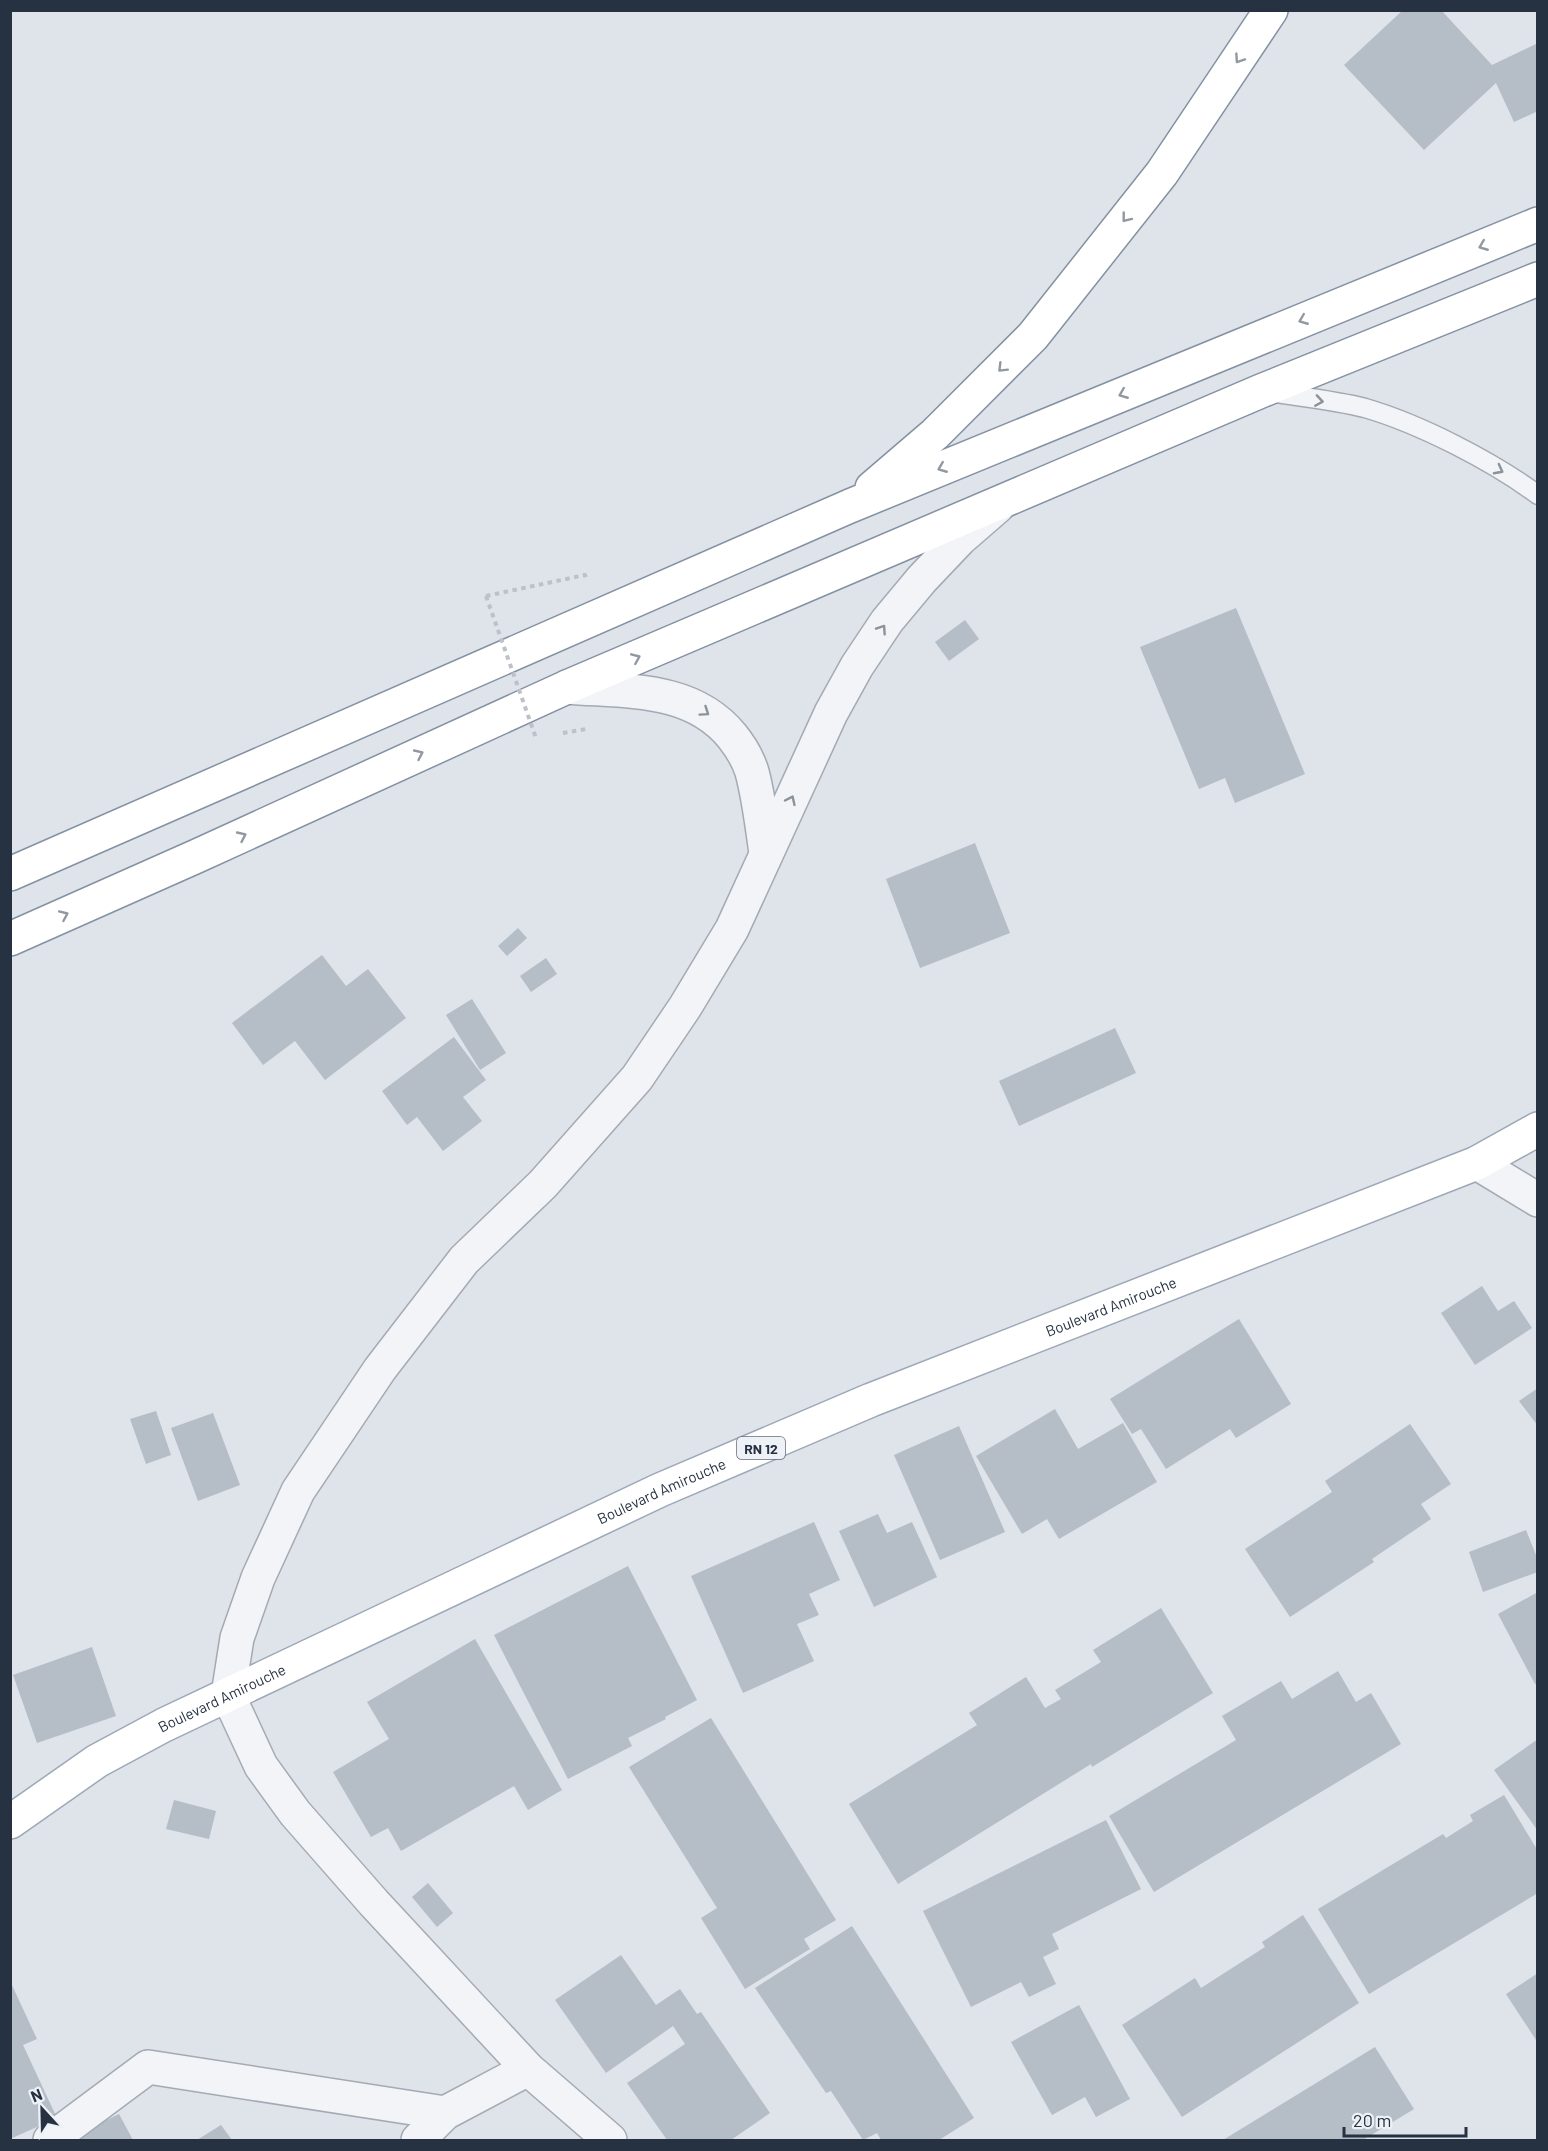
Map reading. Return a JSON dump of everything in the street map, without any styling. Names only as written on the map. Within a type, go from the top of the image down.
[{"type":"main road","points":[[850,506],[935,434],[1033,336],[1162,173],[1271,10]]},
{"type":"main road","points":[[10,874],[850,506],[1538,224]]},
{"type":"main road","points":[[10,939],[567,687],[1001,504],[1261,391],[1538,279]]},
{"type":"main road","name":"Boulevard Amirouche","points":[[10,1822],[97,1761],[164,1725],[660,1490],[871,1400],[1477,1163],[1538,1129]]},
{"type":"street","points":[[610,2140],[528,2069],[374,1903],[295,1813],[261,1766],[228,1695],[237,1638],[258,1578],[298,1491],[380,1369],[464,1260],[543,1184],[637,1078],[686,1007],[732,929],[831,713],[857,666],[887,621],[922,579],[960,539],[1001,504]]},
{"type":"street","points":[[567,687],[674,697],[699,707],[722,724],[740,745],[751,770],[766,853]]},
{"type":"street","points":[[1477,1163],[1538,1200]]},
{"type":"street","points":[[50,2140],[148,2067],[445,2113]]},
{"type":"street","points":[[418,2140],[445,2113],[528,2069]]},
{"type":"lane","points":[[1261,391],[1363,408],[1410,424],[1515,478],[1538,495]]},
{"type":"path","points":[[536,738],[486,596],[585,575]]},
{"type":"building","points":[[1403,10],[1441,10],[1492,65],[1538,43],[1538,111],[1514,122],[1496,83],[1424,150],[1344,65]]},
{"type":"building","points":[[1236,608],[1305,774],[1235,803],[1225,778],[1199,789],[1140,647]]},
{"type":"building","points":[[965,620],[979,639],[949,661],[935,642]]},
{"type":"building","points":[[975,843],[1010,933],[920,968],[886,879]]},
{"type":"building","points":[[518,928],[527,938],[507,956],[498,946]]},
{"type":"building","points":[[322,955],[346,986],[368,969],[406,1018],[325,1080],[295,1041],[263,1065],[232,1023]]},
{"type":"building","points":[[546,958],[557,974],[531,992],[520,976]]},
{"type":"building","points":[[472,999],[506,1053],[480,1070],[446,1015]]},
{"type":"building","points":[[1115,1028],[1136,1073],[1019,1126],[999,1081]]},
{"type":"building","points":[[454,1037],[486,1080],[463,1097],[482,1121],[443,1151],[417,1117],[407,1125],[382,1091]]},
{"type":"building","points":[[1482,1286],[1498,1311],[1514,1301],[1532,1328],[1475,1365],[1441,1313]]},
{"type":"building","points":[[1239,1319],[1291,1404],[1236,1438],[1230,1429],[1166,1469],[1141,1429],[1132,1434],[1110,1399]]},
{"type":"building","points":[[1538,1388],[1538,1426],[1519,1401]]},
{"type":"building","points":[[1055,1409],[1078,1449],[1123,1423],[1157,1482],[1059,1539],[1047,1519],[1022,1534],[976,1456]]},
{"type":"building","points":[[156,1411],[171,1455],[146,1464],[130,1419]]},
{"type":"building","points":[[213,1413],[240,1485],[198,1501],[171,1428]]},
{"type":"building","points":[[1410,1424],[1451,1484],[1421,1504],[1431,1519],[1372,1559],[1374,1562],[1290,1617],[1245,1549],[1332,1492],[1325,1481]]},
{"type":"building","points":[[959,1426],[1005,1532],[940,1560],[894,1455]]},
{"type":"building","points":[[878,1514],[887,1533],[912,1522],[937,1577],[874,1607],[839,1531]]},
{"type":"building","points":[[814,1522],[840,1580],[809,1594],[819,1615],[797,1624],[814,1661],[743,1693],[691,1576]]},
{"type":"building","points":[[1526,1530],[1538,1560],[1538,1572],[1483,1592],[1469,1552]]},
{"type":"building","points":[[628,1566],[697,1700],[628,1738],[632,1746],[568,1779],[494,1635]]},
{"type":"building","points":[[1538,1592],[1538,1683],[1535,1684],[1498,1614]]},
{"type":"building","points":[[1161,1608],[1213,1693],[1092,1767],[1091,1764],[898,1884],[849,1804],[977,1725],[969,1713],[1026,1677],[1045,1708],[1061,1699],[1055,1690],[1101,1662],[1093,1650]]},
{"type":"building","points":[[475,1639],[562,1790],[528,1810],[514,1786],[401,1851],[388,1828],[371,1837],[333,1772],[389,1739],[367,1702]]},
{"type":"building","points":[[92,1647],[116,1716],[37,1743],[13,1675]]},
{"type":"building","points":[[1338,1671],[1356,1702],[1371,1693],[1401,1744],[1154,1892],[1109,1816],[1236,1740],[1222,1716],[1281,1681],[1292,1699]]},
{"type":"building","points":[[711,1718],[836,1920],[804,1939],[810,1949],[745,1989],[701,1918],[717,1908],[629,1767]]},
{"type":"building","points":[[1538,1739],[1538,1831],[1494,1770]]},
{"type":"building","points":[[1504,1795],[1538,1851],[1538,1893],[1369,1994],[1318,1909],[1443,1834],[1446,1838],[1473,1821],[1470,1815]]},
{"type":"building","points":[[174,1800],[216,1811],[209,1839],[166,1829]]},
{"type":"building","points":[[1106,1820],[1141,1889],[1052,1934],[1059,1949],[1043,1957],[1056,1984],[1029,1997],[1021,1982],[971,2007],[923,1911]]},
{"type":"building","points":[[428,1883],[453,1913],[437,1927],[412,1897]]},
{"type":"building","points":[[1303,1915],[1359,2003],[1182,2117],[1122,2025],[1195,1978],[1201,1988],[1265,1947],[1262,1942]]},
{"type":"building","points":[[852,1926],[974,2118],[939,2140],[881,2140],[877,2133],[863,2140],[831,2091],[826,2093],[755,1988]]},
{"type":"building","points":[[621,1955],[656,2005],[680,1989],[697,2014],[701,2012],[770,2113],[731,2140],[667,2140],[627,2083],[685,2044],[673,2026],[606,2073],[555,2000]]},
{"type":"building","points":[[1538,1973],[1538,2043],[1506,1994]]},
{"type":"building","points":[[10,1981],[37,2039],[23,2045],[57,2118],[10,2139]]},
{"type":"building","points":[[1079,2005],[1130,2099],[1096,2117],[1085,2097],[1052,2115],[1011,2042]]},
{"type":"building","points":[[1375,2047],[1414,2109],[1363,2140],[1223,2140]]},
{"type":"building","points":[[119,2114],[133,2140],[66,2140]]},
{"type":"building","points":[[221,2125],[232,2140],[197,2140]]}]
